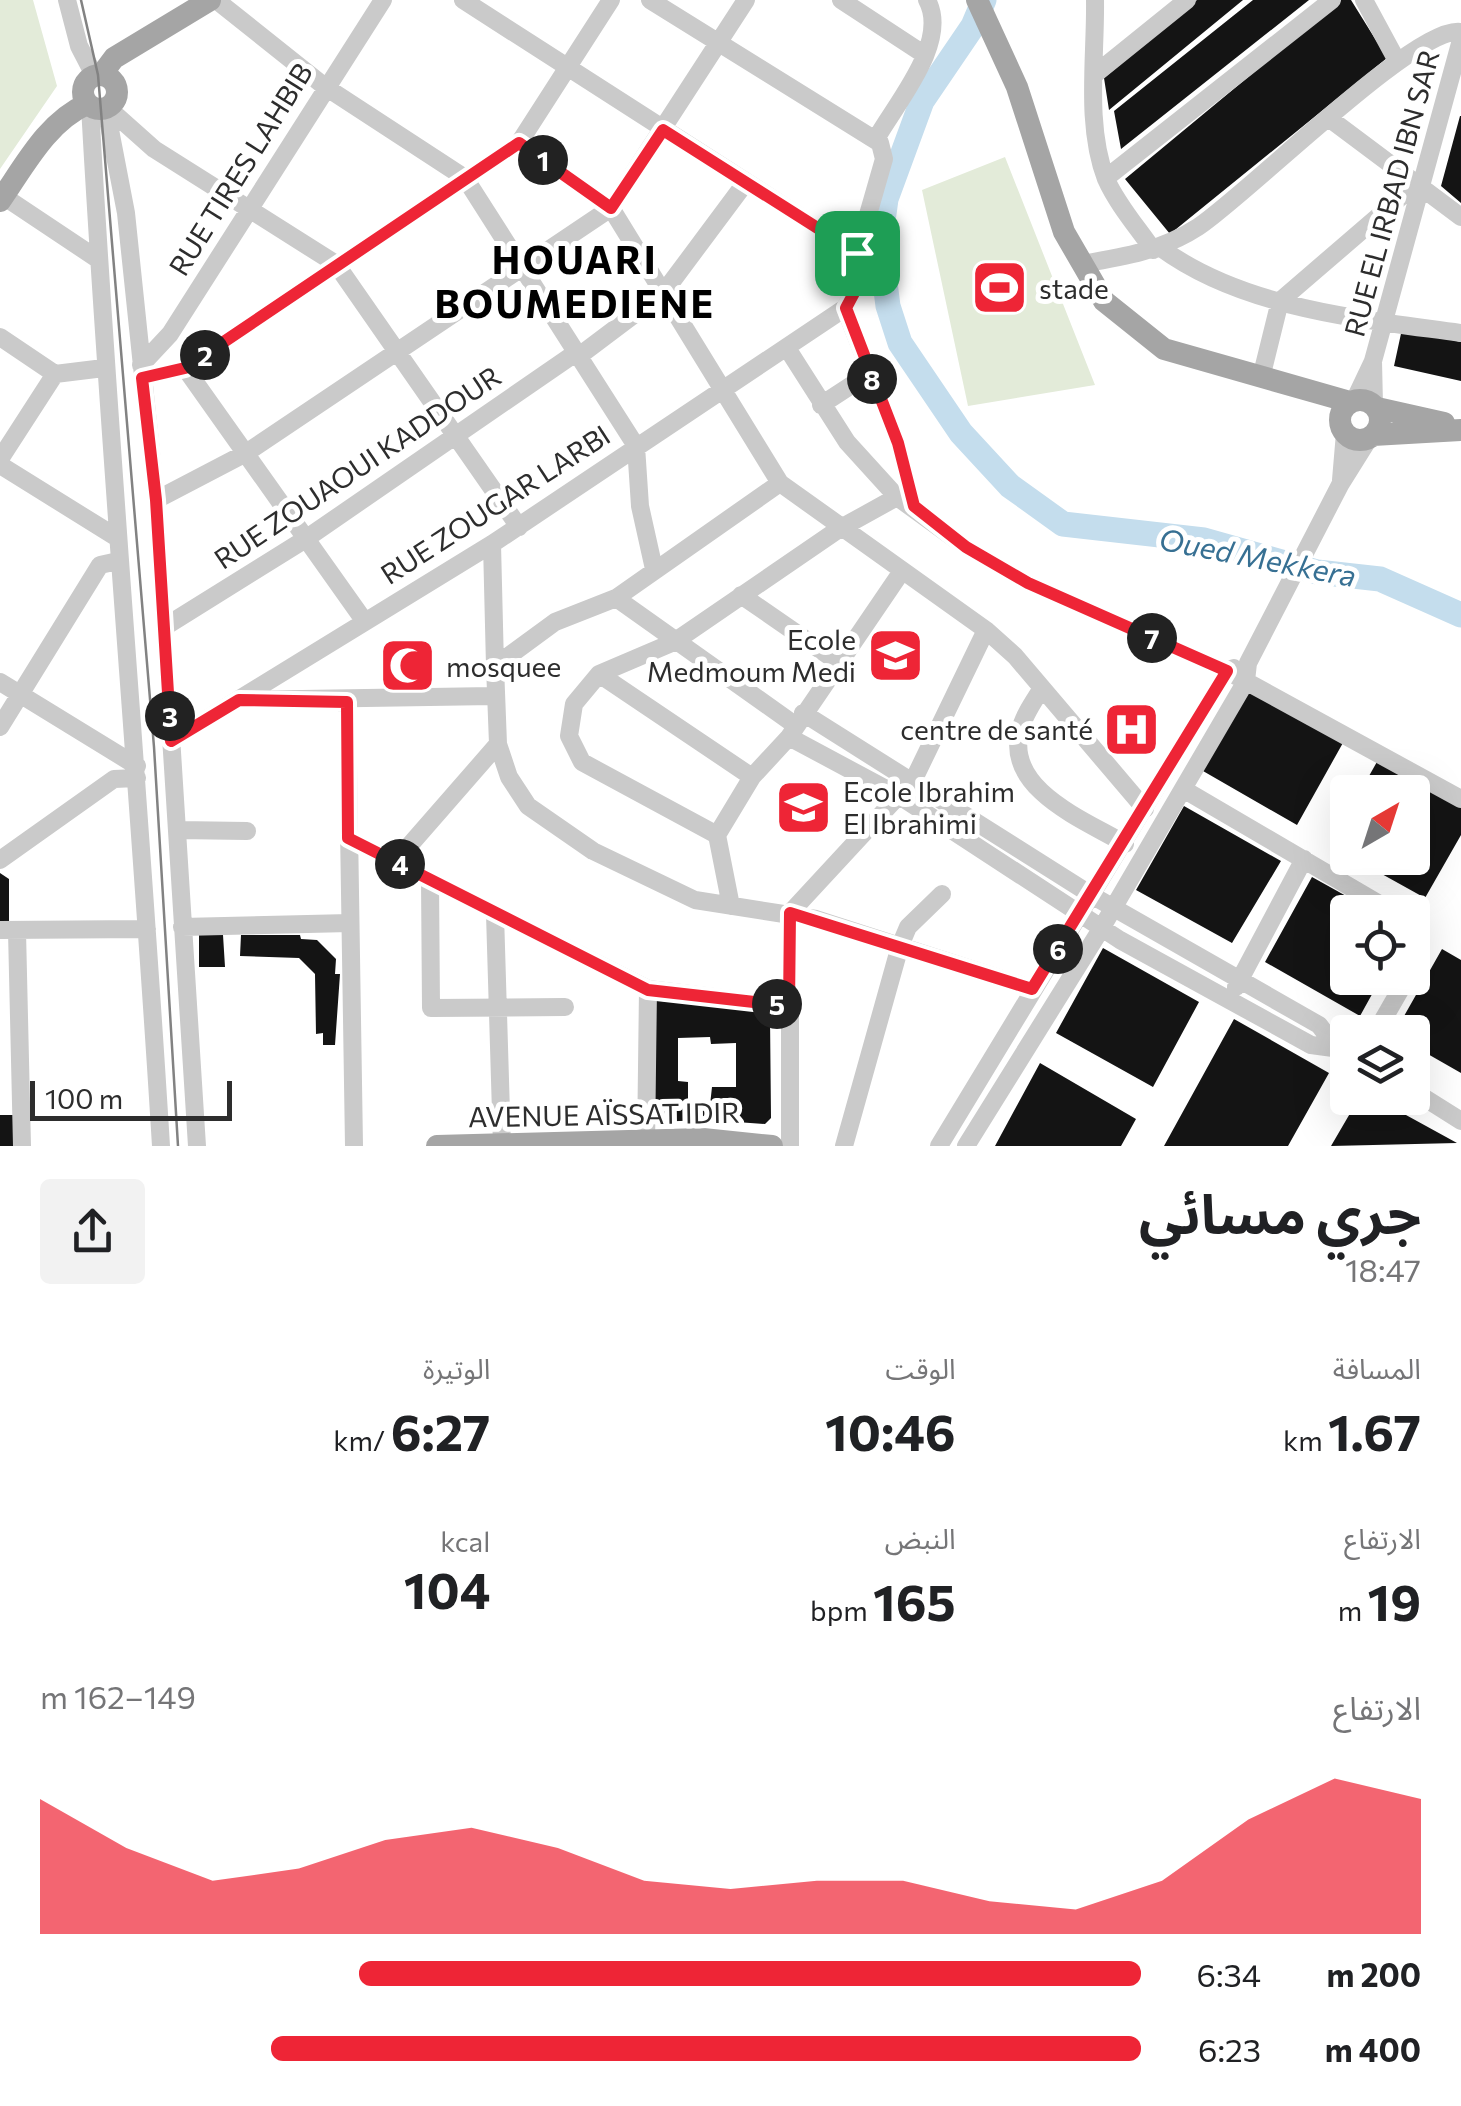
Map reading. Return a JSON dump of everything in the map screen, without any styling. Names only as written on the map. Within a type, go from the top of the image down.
[{"type":"main road","points":[[2,198],[63,106],[96,92],[128,50],[213,0]]},
{"type":"main road","points":[[977,0],[1009,65],[1052,200],[1081,264],[1104,301],[1150,340],[1171,352],[1293,389],[1400,410],[1461,430]]},
{"type":"main road","points":[[1293,389],[1354,439],[1461,430]]},
{"type":"main road","points":[[1343,431],[1341,412],[1364,404]]},
{"type":"main road","points":[[1364,404],[1379,426],[1371,436]]},
{"type":"main road","name":"AVENUE AÏSSAT IDIR","points":[[436,1146],[646,1144],[703,1139],[772,1146]]},
{"type":"street","points":[[67,0],[96,92],[126,214],[166,626],[196,1146]]},
{"type":"street","points":[[213,0],[324,86],[465,178],[636,446],[640,506],[654,569]]},
{"type":"street","name":"RUE TIRES LAHBIB","points":[[142,371],[170,334],[324,86],[384,0]]},
{"type":"street","points":[[463,0],[857,253]]},
{"type":"street","points":[[142,371],[185,368],[519,143],[612,0]]},
{"type":"street","points":[[650,0],[876,139],[883,147],[884,159],[857,253],[862,278],[846,308],[898,443],[905,501]]},
{"type":"street","points":[[156,500],[246,453],[611,208],[746,0]]},
{"type":"street","points":[[841,0],[924,55]]},
{"type":"street","points":[[876,139],[924,55],[934,18],[927,0]]},
{"type":"street","points":[[1095,0],[1094,75],[1106,178],[1157,249],[1218,279],[1280,300],[1384,322],[1461,332]]},
{"type":"street","points":[[1094,75],[1188,0]]},
{"type":"street","points":[[1106,178],[1332,0]]},
{"type":"street","points":[[1364,0],[1397,61]]},
{"type":"street","points":[[1081,264],[1157,249],[1200,226],[1397,61],[1443,32],[1461,32]]},
{"type":"street","name":"RUE EL IRBAD IBN SAR","points":[[1364,404],[1461,40]]},
{"type":"street","points":[[96,92],[154,149],[336,264],[518,527]]},
{"type":"street","points":[[96,92],[96,258],[137,772],[161,1146]]},
{"type":"street","points":[[1444,94],[1461,107]]},
{"type":"street","points":[[1330,119],[1461,217]]},
{"type":"street","points":[[519,143],[611,208],[726,389],[780,484],[986,630],[1042,688],[1145,809]]},
{"type":"street","name":"RUE ZOUAOUI KADDOUR","points":[[166,626],[304,540],[664,292],[746,182]]},
{"type":"street","points":[[1261,378],[1280,300],[1420,186]]},
{"type":"street","points":[[2,198],[96,258]]},
{"type":"street","name":"RUE ZOUGAR LARBI","points":[[171,741],[364,619],[492,544],[846,308]]},
{"type":"street","points":[[0,337],[54,374],[104,368]]},
{"type":"street","points":[[787,348],[820,405],[905,501],[966,547],[1028,583],[1227,671],[1247,672],[1461,798]]},
{"type":"street","points":[[185,368],[364,619]]},
{"type":"street","points":[[820,405],[870,373]]},
{"type":"street","points":[[54,374],[0,462],[116,537]]},
{"type":"street","points":[[1338,489],[1343,431]]},
{"type":"street","points":[[966,1146],[1183,789],[1247,672],[1338,489],[1371,436]]},
{"type":"street","points":[[495,666],[555,622],[616,598],[780,484]]},
{"type":"street","points":[[717,835],[582,762],[569,736],[569,720],[582,690],[599,674],[674,642],[840,528],[905,501]]},
{"type":"street","points":[[492,544],[498,744],[518,793],[550,824],[675,894],[790,913],[1032,989]]},
{"type":"street","points":[[0,727],[100,565],[118,561]]},
{"type":"street","points":[[731,906],[717,835],[752,776],[796,725],[902,571]]},
{"type":"street","points":[[741,595],[838,662]]},
{"type":"street","points":[[616,598],[674,642],[1080,916],[1311,1044],[1330,1046]]},
{"type":"street","points":[[790,1146],[790,913],[902,798],[986,630]]},
{"type":"street","points":[[939,1146],[1227,671]]},
{"type":"street","points":[[599,674],[752,776]]},
{"type":"street","points":[[0,682],[137,772]]},
{"type":"street","points":[[1042,688],[1020,727],[1018,758],[1026,775],[1050,798],[1125,844]]},
{"type":"street","points":[[239,700],[347,702],[494,696]]},
{"type":"street","points":[[347,702],[354,1146]]},
{"type":"street","points":[[796,725],[914,780],[1092,896],[1240,978],[1319,1025],[1330,1036]]},
{"type":"street","points":[[395,862],[498,744]]},
{"type":"street","points":[[0,860],[114,779],[137,772]]},
{"type":"street","points":[[1183,789],[1364,895]]},
{"type":"street","points":[[178,830],[246,831]]},
{"type":"street","points":[[348,838],[648,990],[789,1006]]},
{"type":"street","points":[[1228,1000],[1304,859]]},
{"type":"street","points":[[430,880],[428,1005],[434,1010],[565,1007]]},
{"type":"street","points":[[844,1146],[900,946],[908,927],[942,894]]},
{"type":"street","points":[[495,914],[501,1010],[502,1145]]},
{"type":"street","points":[[182,928],[350,923]]},
{"type":"street","points":[[22,1146],[8,930],[147,928]]},
{"type":"street","points":[[646,1144],[648,990]]},
{"type":"street","points":[[1430,1102],[1461,1122]]},
{"type":"green space","points":[[0,0],[33,0],[57,86],[0,169]]},
{"type":"green space","name":"stade","points":[[1005,157],[1095,385],[968,406],[922,190]]},
{"type":"building","points":[[1197,0],[1243,0],[1109,110],[1104,78]]},
{"type":"building","points":[[1253,0],[1309,0],[1121,149],[1114,111]]},
{"type":"building","points":[[1341,0],[1351,0],[1387,58],[1170,234],[1125,179]]},
{"type":"building","points":[[1461,116],[1461,203],[1441,186]]},
{"type":"building","points":[[1402,329],[1461,342],[1461,381],[1394,366]]},
{"type":"building","points":[[1249,688],[1344,741],[1297,825],[1203,771]]},
{"type":"building","points":[[1378,760],[1405,775],[1370,775]]},
{"type":"building","points":[[1430,789],[1461,806],[1461,835],[1427,895],[1384,875],[1430,875]]},
{"type":"building","points":[[1184,806],[1281,861],[1232,943],[1136,890]]},
{"type":"building","points":[[0,873],[9,879],[9,921],[0,921]]},
{"type":"building","points":[[1312,877],[1344,895],[1330,895],[1330,995],[1372,995],[1358,1015],[1265,962]]},
{"type":"building","points":[[199,935],[223,935],[225,967],[199,967]]},
{"type":"building","points":[[241,935],[300,935],[301,939],[317,940],[336,959],[335,974],[340,974],[335,1045],[323,1045],[323,1033],[316,1034],[315,974],[299,958],[240,956]]},
{"type":"building","points":[[1103,948],[1199,1002],[1153,1087],[1056,1033]]},
{"type":"building","points":[[1442,949],[1461,960],[1461,1073],[1430,1055],[1430,1015],[1405,1015],[1416,995],[1430,995],[1430,970]]},
{"type":"building","points":[[650,1000],[764,1010],[770,1016],[771,1118],[765,1124],[709,1120],[650,1122]],"holes":[[[710,1037],[711,1044],[736,1043],[736,1087],[712,1087],[710,1105],[688,1108],[688,1082],[678,1081],[678,1038]]]},
{"type":"building","points":[[1234,1019],[1329,1073],[1288,1146],[1164,1146]]},
{"type":"building","points":[[1040,1063],[1136,1119],[1121,1146],[995,1146]]},
{"type":"building","points":[[0,1115],[15,1115],[16,1146],[0,1146]]},
{"type":"building","points":[[1349,1115],[1406,1115],[1457,1143],[1331,1146]]},
{"type":"waterway","name":"Oued Mekkera","points":[[984,0],[973,26],[922,101],[886,199],[880,243],[888,306],[900,343],[961,433],[1010,486],[1063,524],[1204,540],[1317,572],[1380,579],[1461,615]]},
{"type":"tram line","points":[[81,0],[98,75],[154,747],[178,1146]]},
{"type":"place","name":"stade","points":[[1000,288]]},
{"type":"place","name":"Ecole Medmoum Medi","points":[[895,655]]},
{"type":"place","name":"mosquee","points":[[407,666]]},
{"type":"place","name":"centre de santé","points":[[1132,729]]},
{"type":"place","name":"Ecole Ibrahim El Ibrahimi","points":[[804,807]]},
{"type":"district","name":"HOUARI BOUMEDIENE","points":[[575,280]]},
{"type":"route","points":[[663,130],[857,253],[862,278],[846,308],[898,443],[914,506],[966,547],[1028,583],[1227,671],[1125,844],[1032,989],[816,918],[790,913],[789,1006],[648,990],[348,838],[347,702],[239,700],[171,741],[156,500],[142,378],[185,368],[519,143],[611,208],[663,130]]}]
